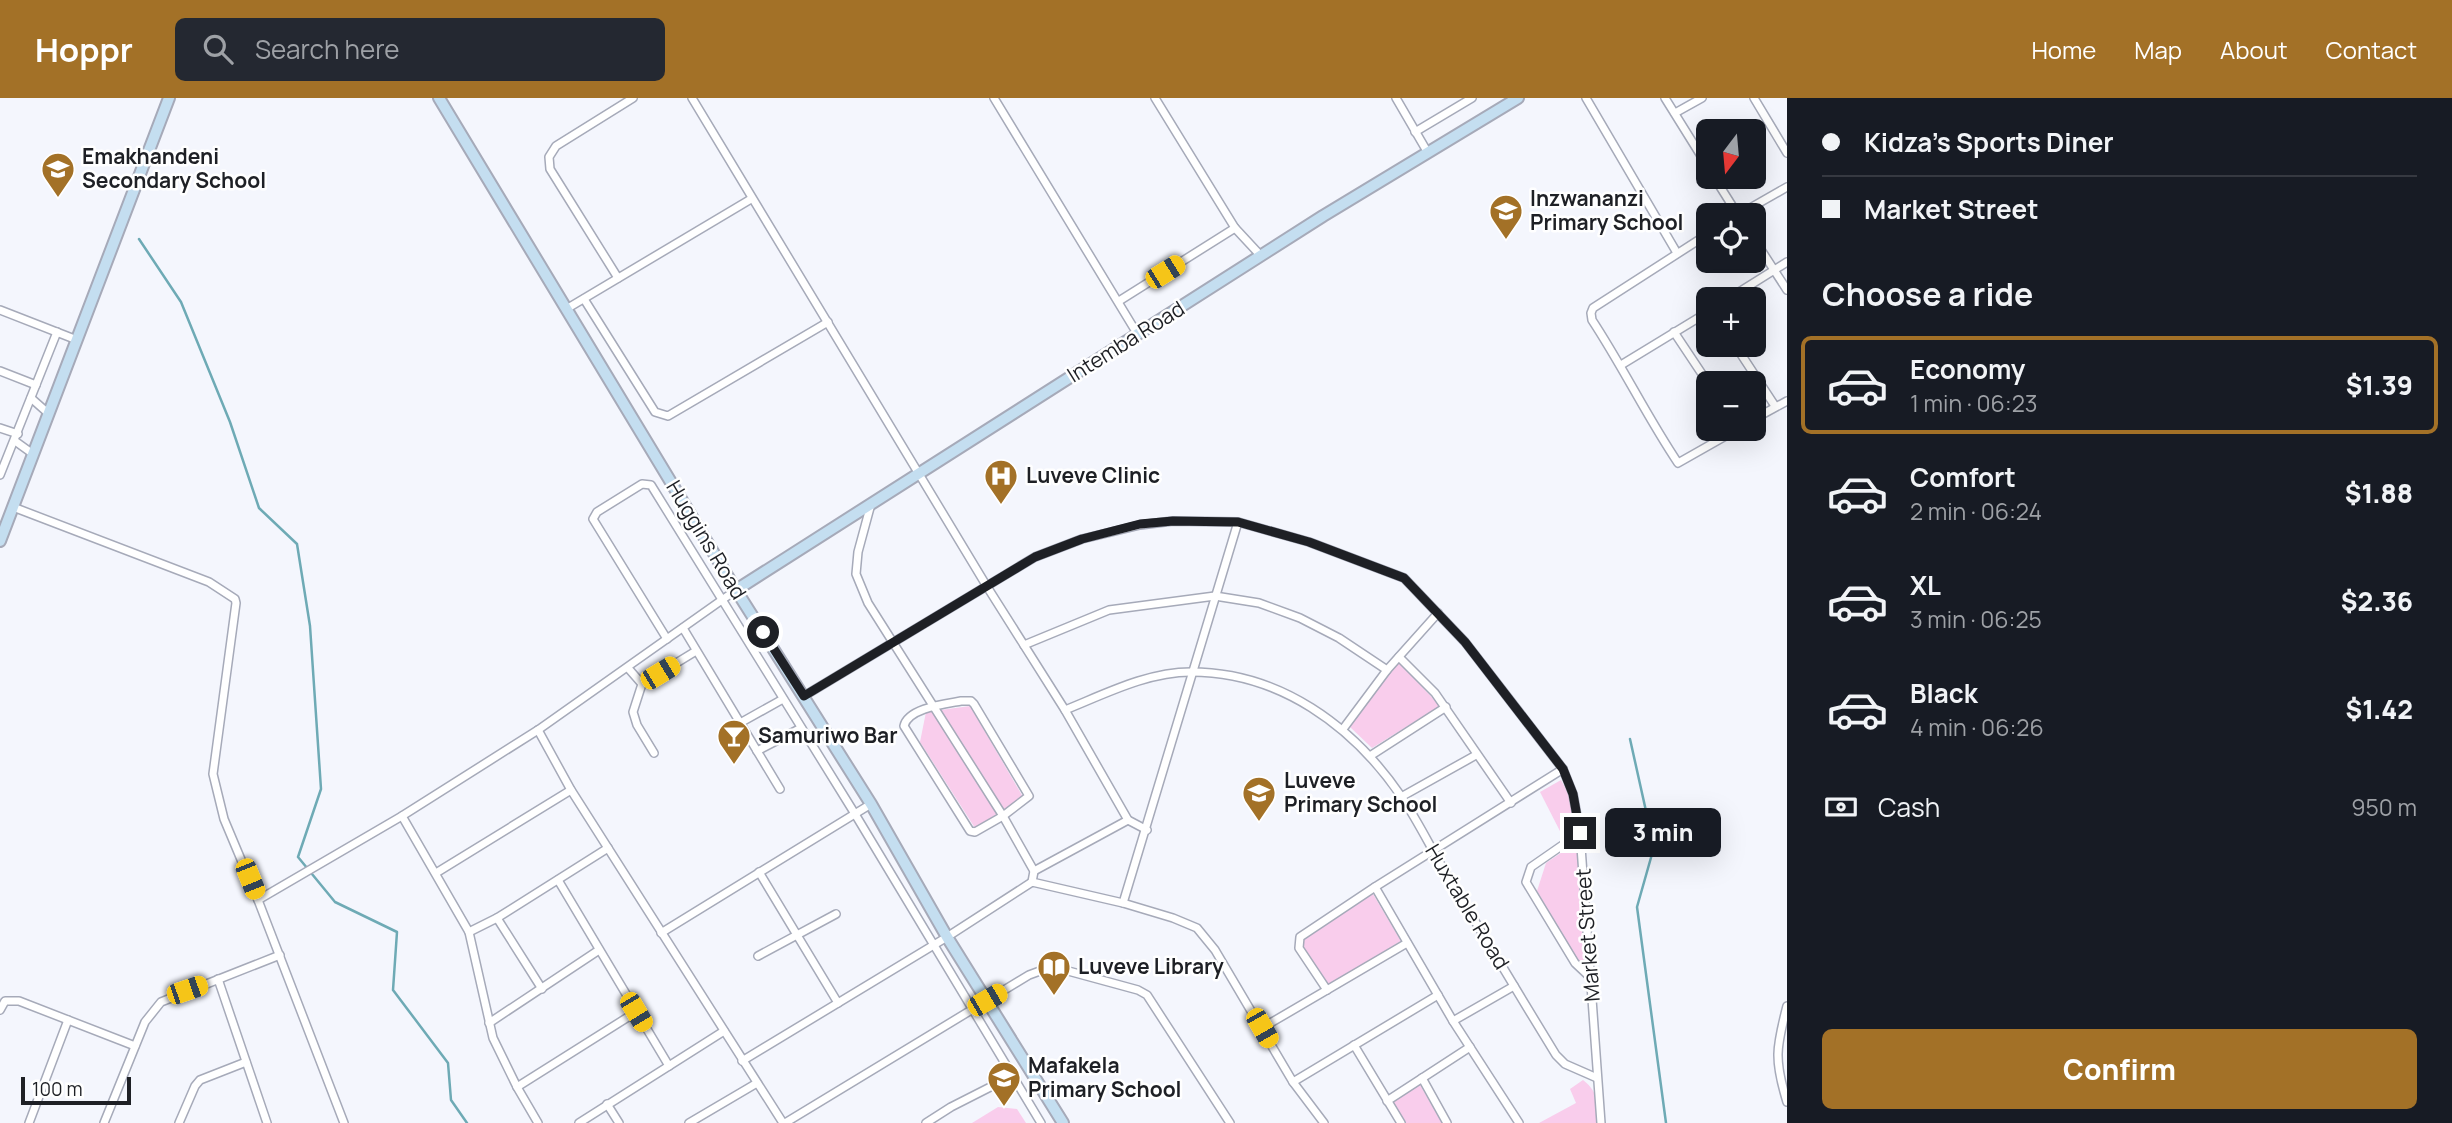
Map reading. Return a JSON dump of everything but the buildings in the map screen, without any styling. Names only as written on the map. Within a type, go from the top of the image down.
[{"type":"street","points":[[1,536],[169,98]]},
{"type":"street","name":"Huggins Road","points":[[439,98],[736,590],[871,804],[947,937],[1063,1123]]},
{"type":"street","points":[[618,278],[550,169],[549,157],[556,146],[633,98]]},
{"type":"street","points":[[692,98],[986,585],[1065,710],[1128,820],[1147,830]]},
{"type":"street","points":[[995,98],[1138,335]]},
{"type":"street","points":[[1155,98],[1235,228],[1261,256]]},
{"type":"street","points":[[1396,98],[1428,153]]},
{"type":"street","points":[[1415,132],[1472,98]]},
{"type":"street","name":"Intemba Road","points":[[736,590],[1261,256],[1518,98]]},
{"type":"street","points":[[1586,98],[1677,253]]},
{"type":"street","points":[[1665,98],[1696,148]]},
{"type":"street","points":[[1675,114],[1702,98]]},
{"type":"street","points":[[1754,98],[1787,153]]},
{"type":"street","points":[[1759,203],[1787,187]]},
{"type":"street","points":[[568,308],[751,199]]},
{"type":"street","points":[[1118,301],[1235,228]]},
{"type":"street","points":[[1696,241],[1593,308],[1591,313],[1592,320],[1678,463],[1717,441]]},
{"type":"street","points":[[1766,258],[1787,290]]},
{"type":"street","points":[[1747,287],[1787,262]]},
{"type":"street","points":[[584,299],[655,412],[668,416],[828,323]]},
{"type":"street","points":[[0,310],[77,340]]},
{"type":"street","points":[[1621,365],[1696,319]]},
{"type":"street","points":[[0,475],[57,332]]},
{"type":"street","points":[[1674,332],[1700,371]]},
{"type":"street","points":[[1743,357],[1775,407]]},
{"type":"street","points":[[0,371],[36,385]]},
{"type":"street","points":[[31,398],[48,414]]},
{"type":"street","points":[[1766,412],[1787,401]]},
{"type":"street","points":[[0,428],[33,454]]},
{"type":"street","points":[[667,639],[593,519],[597,512],[642,484],[651,485],[855,814],[1041,1123]]},
{"type":"street","points":[[872,503],[858,552],[856,574],[868,603],[1003,816],[1034,871],[1032,882]]},
{"type":"street","points":[[13,507],[209,582],[235,599],[213,774],[225,819],[344,1123]]},
{"type":"street","name":"Market Street","points":[[804,696],[1035,557],[1113,530],[1173,521],[1238,522],[1309,542],[1404,578],[1480,660],[1563,769],[1573,794],[1580,833],[1601,1123]]},
{"type":"street","points":[[1123,903],[1238,522]]},
{"type":"street","points":[[258,900],[402,816],[538,730],[736,590]]},
{"type":"street","points":[[1024,645],[1109,610],[1215,596],[1258,603],[1300,618],[1339,638],[1387,670]]},
{"type":"street","points":[[1343,729],[1387,670],[1438,613]]},
{"type":"street","points":[[683,628],[780,789]]},
{"type":"street","points":[[654,754],[637,725],[633,712],[642,684],[696,651]]},
{"type":"street","points":[[1399,657],[1435,692],[1511,803]]},
{"type":"street","points":[[628,668],[642,684]]},
{"type":"street","name":"Huxtable Road","points":[[1065,710],[1130,684],[1191,672],[1238,677],[1262,683],[1302,701],[1343,729],[1370,756],[1401,797],[1559,1060],[1597,1079]]},
{"type":"street","points":[[740,723],[783,699]]},
{"type":"street","points":[[961,701],[971,701],[974,704],[1029,796],[1003,816],[975,832],[970,831],[904,726],[909,716],[932,706],[961,701]]},
{"type":"street","points":[[1370,756],[1446,708]]},
{"type":"street","points":[[757,751],[801,728]]},
{"type":"street","points":[[538,730],[571,790],[784,1123],[1029,975],[1048,968],[1061,969],[1138,990],[1153,1001],[1230,1123]]},
{"type":"street","points":[[1401,797],[1476,755]]},
{"type":"street","points":[[1327,990],[1299,948],[1300,937],[1563,769]]},
{"type":"street","points":[[436,873],[571,790]]},
{"type":"street","points":[[661,933],[871,804]]},
{"type":"street","points":[[402,816],[469,932],[489,1023],[499,1051],[538,1123]]},
{"type":"street","points":[[1034,871],[1128,820]]},
{"type":"street","points":[[1580,833],[1531,867],[1527,883],[1575,963],[1591,978]]},
{"type":"street","points":[[469,932],[497,918],[608,848]]},
{"type":"street","points":[[759,872],[838,1003]]},
{"type":"street","points":[[558,880],[668,1066]]},
{"type":"street","points":[[742,1061],[933,946],[1032,882],[1123,903],[1197,928],[1215,950],[1293,1082],[1324,1123]]},
{"type":"street","points":[[1375,887],[1453,1021],[1519,1123]]},
{"type":"street","points":[[758,956],[836,914]]},
{"type":"street","points":[[497,918],[542,989]]},
{"type":"street","points":[[1262,1028],[1407,943]]},
{"type":"street","points":[[489,1023],[599,950]]},
{"type":"street","points":[[104,1123],[145,1022],[161,1002],[280,955]]},
{"type":"street","points":[[218,979],[267,1123]]},
{"type":"street","points":[[1453,1021],[1514,986]]},
{"type":"street","points":[[1293,1082],[1438,995]]},
{"type":"street","points":[[0,1010],[5,1002],[14,1000],[135,1046]]},
{"type":"street","points":[[1787,1006],[1776,1054],[1787,1101]]},
{"type":"street","points":[[517,1087],[636,1012]]},
{"type":"street","points":[[29,1123],[68,1020]]},
{"type":"street","points":[[579,1123],[724,1031]]},
{"type":"street","points":[[1354,1045],[1401,1123]]},
{"type":"street","points":[[1387,1101],[1470,1047]]},
{"type":"street","points":[[179,1123],[200,1080],[246,1062]]},
{"type":"street","points":[[926,1123],[1012,1076]]},
{"type":"street","points":[[1422,1078],[1447,1123]]},
{"type":"street","points":[[689,1123],[757,1083]]},
{"type":"street","points":[[607,1104],[618,1123]]},
{"type":"shaded area","points":[[1399,662],[1440,706],[1372,748],[1349,726]]},
{"type":"shaded area","points":[[970,706],[1023,797],[975,828],[920,742],[926,712]]},
{"type":"shaded area","points":[[1561,780],[1569,795],[1575,830],[1564,839],[1540,792]]},
{"type":"shaded area","points":[[1577,842],[1588,971],[1576,957],[1537,891],[1546,863]]},
{"type":"shaded area","points":[[1373,894],[1401,941],[1329,985],[1302,947],[1304,937]]},
{"type":"shaded area","points":[[1583,1080],[1595,1094],[1598,1123],[1539,1123],[1576,1103],[1570,1089]]},
{"type":"shaded area","points":[[1419,1083],[1442,1123],[1405,1123],[1391,1102]]},
{"type":"shaded area","points":[[998,1107],[1017,1109],[1026,1123],[972,1123]]},
{"type":"waterway","points":[[139,239],[181,302],[230,422],[259,508],[297,544],[310,626],[321,789],[298,857],[335,902],[397,932],[393,990],[448,1063],[451,1100],[467,1123]]},
{"type":"waterway","points":[[1630,739],[1654,847],[1637,907],[1666,1123]]},
{"type":"place","name":"Emakhandeni Secondary School","points":[[58,199]]},
{"type":"place","name":"Inzwananzi Primary School","points":[[1506,241]]},
{"type":"place","name":"Luveve Clinic","points":[[1001,506]]},
{"type":"place","name":"Samuriwo Bar","points":[[734,766]]},
{"type":"place","name":"Luveve Primary School","points":[[1259,823]]},
{"type":"place","name":"Luveve Library","points":[[1054,997]]},
{"type":"place","name":"Mafakela Primary School","points":[[1004,1108]]},
{"type":"route","points":[[763,632],[804,696],[1035,557],[1082,539],[1140,524],[1173,521],[1238,522],[1309,542],[1404,578],[1480,660],[1563,769],[1573,794],[1580,833]]}]
